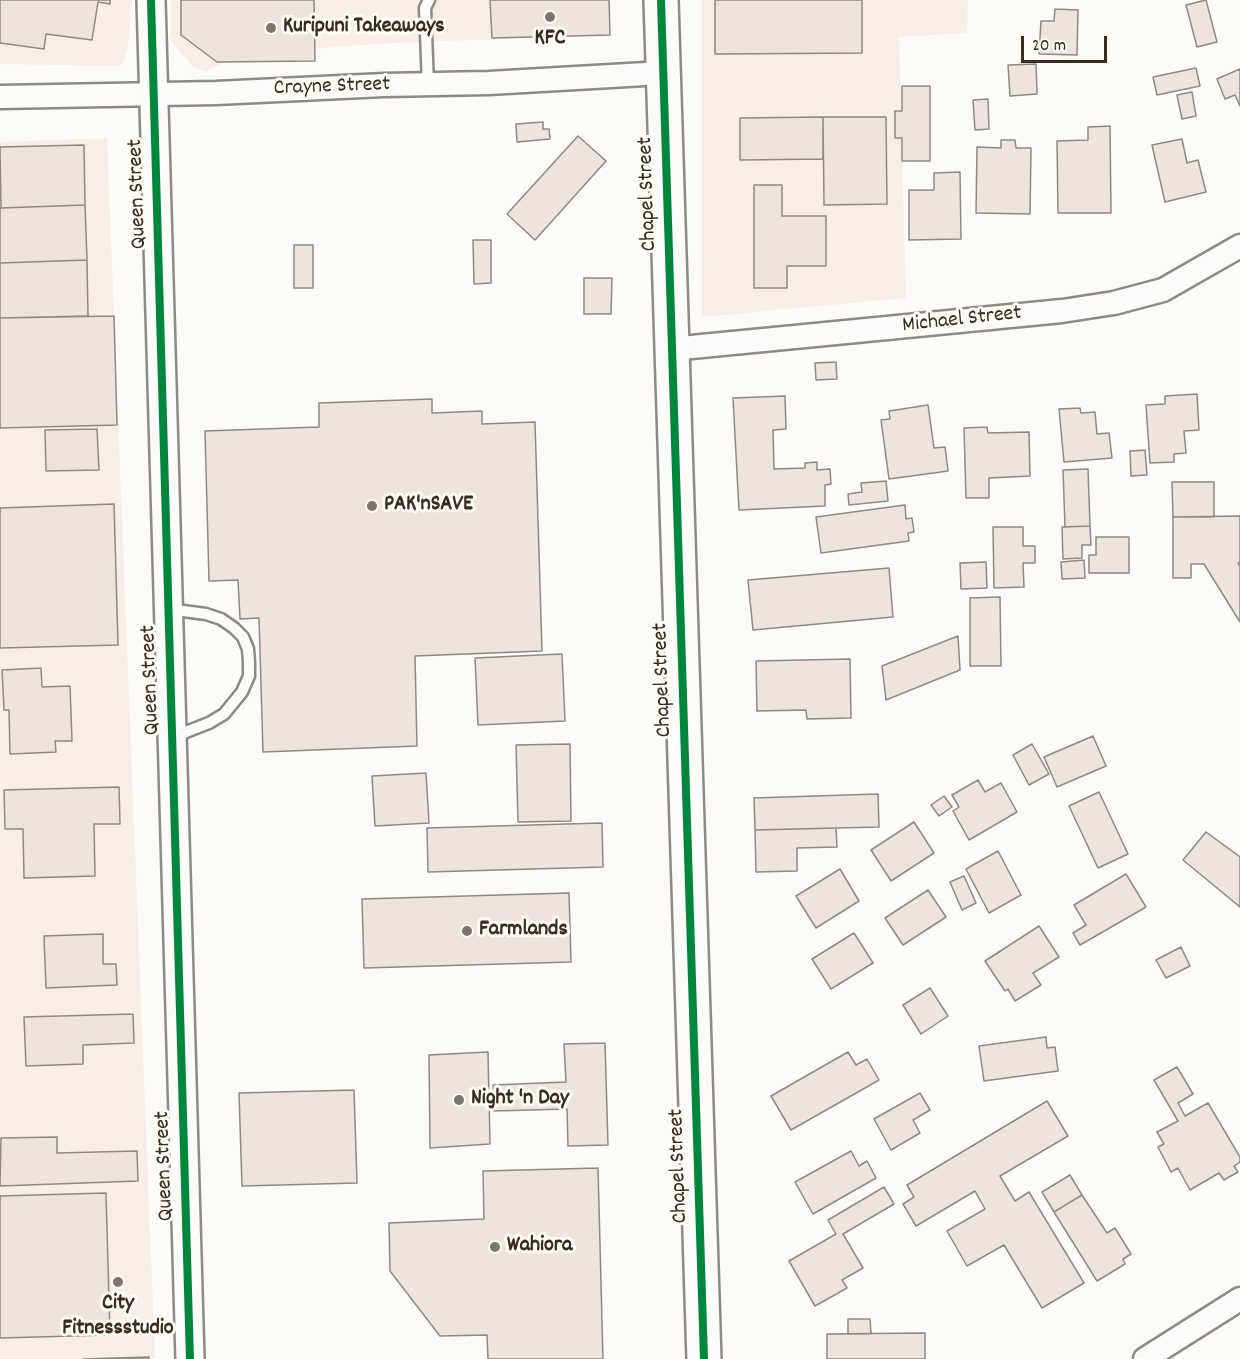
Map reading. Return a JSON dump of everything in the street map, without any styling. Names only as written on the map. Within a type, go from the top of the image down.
[{"type":"highway","name":"Chapel Street","points":[[661,0],[704,1359]]},
{"type":"street","name":"Queen Street","points":[[151,0],[190,1359]]},
{"type":"street","name":"Crayne Street","points":[[0,97],[154,95],[428,85],[663,73]]},
{"type":"street","name":"Michael Street","points":[[671,350],[1062,311],[1114,303],[1162,290],[1240,246]]},
{"type":"street","points":[[1145,1359],[1240,1299]]},
{"type":"lane","points":[[428,85],[425,9],[429,0]]},
{"type":"lane","points":[[168,609],[206,614],[221,619],[243,637],[248,649],[249,662],[249,676],[242,692],[224,714],[209,723],[172,737]]},
{"type":"shaded area","points":[[0,0],[132,0],[128,46],[123,63],[117,66],[0,64]]},
{"type":"shaded area","points":[[171,0],[608,0],[610,35],[391,43],[238,54],[206,72],[192,66],[170,39]]},
{"type":"shaded area","points":[[702,0],[968,0],[967,33],[899,37],[906,298],[702,317]]},
{"type":"shaded area","points":[[107,138],[155,1359],[0,1359],[0,142]]},
{"type":"building","points":[[0,0],[110,0],[110,4],[98,2],[92,40],[46,34],[44,49],[0,43]]},
{"type":"building","points":[[181,0],[314,0],[315,61],[217,62],[181,35]]},
{"type":"building","name":"KFC","points":[[490,0],[609,0],[610,35],[492,38]]},
{"type":"building","points":[[715,0],[862,0],[862,53],[715,54]]},
{"type":"building","points":[[1206,0],[1217,42],[1197,47],[1186,5]]},
{"type":"building","points":[[1055,9],[1078,10],[1077,55],[1039,54],[1041,21],[1054,21]]},
{"type":"building","points":[[1036,64],[1037,94],[1010,96],[1008,65]]},
{"type":"building","points":[[1196,68],[1200,86],[1157,95],[1153,77]]},
{"type":"building","points":[[1240,69],[1240,106],[1235,95],[1225,99],[1217,79]]},
{"type":"building","points":[[902,86],[930,86],[930,161],[902,161],[902,138],[895,138],[895,111],[902,111]]},
{"type":"building","points":[[1192,92],[1196,116],[1182,119],[1177,95]]},
{"type":"building","points":[[988,99],[989,129],[975,130],[973,100]]},
{"type":"building","points":[[823,117],[823,159],[740,160],[740,118]]},
{"type":"building","points":[[823,117],[886,117],[887,204],[824,205]]},
{"type":"building","points":[[543,122],[543,129],[549,129],[550,139],[517,142],[516,124]]},
{"type":"building","points":[[1110,126],[1111,213],[1058,213],[1057,141],[1088,140],[1088,127]]},
{"type":"building","points":[[578,136],[606,161],[535,240],[507,214]]},
{"type":"building","points":[[1182,139],[1187,163],[1198,160],[1206,192],[1165,202],[1152,145]]},
{"type":"building","points":[[1001,140],[1015,140],[1016,148],[1031,148],[1030,214],[976,213],[977,147],[1001,148]]},
{"type":"building","points":[[84,145],[85,205],[1,208],[0,147]]},
{"type":"building","points":[[960,172],[961,239],[909,240],[909,190],[934,190],[934,173]]},
{"type":"building","points":[[754,185],[782,185],[782,216],[826,216],[826,266],[787,266],[787,288],[754,288]]},
{"type":"building","points":[[85,205],[87,260],[0,263],[0,208]]},
{"type":"building","points":[[473,240],[491,240],[491,283],[474,284]]},
{"type":"building","points":[[294,245],[313,245],[313,288],[294,288]]},
{"type":"building","points":[[87,260],[88,316],[0,318],[0,263]]},
{"type":"building","points":[[584,278],[612,278],[611,314],[584,314]]},
{"type":"building","points":[[114,316],[117,425],[0,428],[0,318]]},
{"type":"building","points":[[836,362],[837,379],[816,380],[815,363]]},
{"type":"building","points":[[1197,394],[1199,430],[1184,431],[1186,453],[1174,454],[1174,462],[1150,463],[1146,405],[1165,404],[1165,396]]},
{"type":"building","points":[[785,396],[786,429],[773,430],[774,469],[805,468],[805,463],[817,462],[817,470],[830,469],[831,484],[825,485],[825,506],[739,510],[733,398]]},
{"type":"building","name":"PAK'nSAVE","points":[[432,399],[432,413],[482,411],[482,424],[535,422],[542,651],[415,656],[417,746],[263,752],[259,618],[240,619],[238,580],[209,581],[205,431],[319,427],[319,403]]},
{"type":"building","points":[[928,405],[934,448],[945,447],[948,471],[889,479],[881,420],[890,419],[889,411]]},
{"type":"building","points":[[1080,408],[1081,413],[1095,412],[1097,434],[1109,433],[1112,458],[1064,462],[1059,409]]},
{"type":"building","points":[[987,427],[988,433],[1029,432],[1030,476],[989,478],[989,498],[966,498],[964,428]]},
{"type":"building","points":[[97,429],[99,470],[46,471],[45,430]]},
{"type":"building","points":[[1145,450],[1147,475],[1131,476],[1130,451]]},
{"type":"building","points":[[1088,469],[1090,526],[1065,527],[1063,470]]},
{"type":"building","points":[[886,481],[888,501],[849,505],[848,494],[862,492],[861,483]]},
{"type":"building","points":[[1172,482],[1214,482],[1214,517],[1173,517]]},
{"type":"building","points":[[114,504],[118,645],[0,648],[0,508]]},
{"type":"building","points":[[905,505],[906,519],[912,518],[914,532],[908,533],[909,541],[821,553],[816,517]]},
{"type":"building","points":[[1240,516],[1240,563],[1238,563],[1240,566],[1240,622],[1204,564],[1191,564],[1191,578],[1173,578],[1173,517]]},
{"type":"building","points":[[1090,526],[1091,545],[1082,545],[1082,558],[1063,559],[1062,527]]},
{"type":"building","points":[[993,527],[1023,527],[1023,546],[1035,546],[1035,563],[1023,563],[1024,587],[994,588]]},
{"type":"building","points":[[1096,537],[1129,537],[1129,573],[1089,573],[1089,555],[1096,555]]},
{"type":"building","points":[[1084,560],[1085,578],[1062,579],[1061,562]]},
{"type":"building","points":[[986,562],[987,588],[961,589],[960,563]]},
{"type":"building","points":[[889,568],[893,617],[753,630],[748,580]]},
{"type":"building","points":[[1000,597],[1001,666],[970,666],[970,598]]},
{"type":"building","points":[[958,636],[960,670],[886,700],[882,666]]},
{"type":"building","points":[[562,654],[565,721],[478,725],[475,658]]},
{"type":"building","points":[[850,659],[851,718],[807,719],[806,710],[757,711],[756,661]]},
{"type":"building","points":[[41,668],[42,687],[70,686],[72,741],[55,741],[56,752],[10,754],[9,710],[4,710],[2,670]]},
{"type":"building","points":[[1093,736],[1106,766],[1057,787],[1044,757]]},
{"type":"building","points":[[570,744],[571,821],[518,822],[516,745]]},
{"type":"building","points":[[1032,744],[1049,774],[1029,785],[1013,755]]},
{"type":"building","points":[[426,773],[429,823],[375,826],[372,776]]},
{"type":"building","points":[[978,780],[985,792],[1001,783],[1017,812],[969,840],[953,811],[959,807],[952,795]]},
{"type":"building","points":[[119,787],[120,824],[94,824],[95,876],[24,878],[23,829],[5,829],[4,790]]},
{"type":"building","points":[[1099,792],[1128,854],[1098,868],[1069,806]]},
{"type":"building","points":[[878,794],[879,827],[755,830],[754,798]]},
{"type":"building","points":[[944,796],[952,807],[939,816],[931,805]]},
{"type":"building","points":[[914,822],[934,853],[891,881],[871,850]]},
{"type":"building","points":[[602,823],[603,867],[428,872],[427,828]]},
{"type":"building","points":[[836,828],[837,847],[797,848],[797,871],[756,872],[755,830]]},
{"type":"building","points":[[1206,832],[1240,857],[1240,907],[1183,860]]},
{"type":"building","points":[[998,851],[1021,895],[989,913],[966,869]]},
{"type":"building","points":[[840,869],[859,901],[816,928],[796,896]]},
{"type":"building","points":[[1126,874],[1146,907],[1080,945],[1073,933],[1086,925],[1074,905]]},
{"type":"building","points":[[964,876],[976,903],[962,910],[950,882]]},
{"type":"building","points":[[928,890],[946,917],[903,945],[885,918]]},
{"type":"building","name":"Farmlands","points":[[569,893],[571,962],[364,968],[362,899]]},
{"type":"building","points":[[1039,926],[1059,957],[1033,973],[1041,985],[1015,1001],[1008,989],[1005,991],[985,961]]},
{"type":"building","points":[[854,933],[873,963],[831,989],[812,959]]},
{"type":"building","points":[[103,934],[103,964],[116,964],[117,985],[46,988],[44,936]]},
{"type":"building","points":[[1181,947],[1190,966],[1166,978],[1156,960]]},
{"type":"building","points":[[930,988],[948,1016],[921,1034],[903,1005]]},
{"type":"building","points":[[133,1014],[134,1043],[83,1045],[83,1064],[26,1066],[24,1017]]},
{"type":"building","points":[[1046,1037],[1047,1048],[1055,1047],[1058,1071],[984,1081],[979,1046]]},
{"type":"building","points":[[605,1043],[608,1145],[568,1146],[567,1109],[494,1111],[493,1085],[566,1082],[564,1044]]},
{"type":"building","name":"Night 'n Day","points":[[488,1052],[490,1144],[430,1148],[429,1055]]},
{"type":"building","points":[[848,1052],[856,1065],[867,1059],[879,1080],[791,1130],[771,1096]]},
{"type":"building","points":[[1177,1067],[1193,1094],[1178,1103],[1185,1116],[1208,1103],[1240,1157],[1240,1162],[1234,1166],[1238,1172],[1224,1180],[1219,1173],[1190,1190],[1178,1168],[1171,1172],[1158,1147],[1164,1144],[1157,1132],[1178,1121],[1154,1080]]},
{"type":"building","points":[[354,1090],[357,1183],[242,1186],[239,1093]]},
{"type":"building","points":[[920,1093],[930,1110],[913,1120],[920,1133],[891,1150],[874,1119]]},
{"type":"building","points":[[1047,1101],[1068,1136],[1000,1176],[1015,1201],[1029,1192],[1084,1283],[1042,1308],[1004,1245],[967,1266],[947,1231],[985,1209],[975,1191],[916,1226],[903,1204],[914,1197],[907,1185]]},
{"type":"building","points":[[57,1137],[57,1153],[137,1151],[138,1181],[0,1186],[1,1138]]},
{"type":"building","points":[[851,1151],[859,1166],[867,1161],[876,1178],[813,1214],[795,1182]]},
{"type":"building","name":"Wahiora","points":[[598,1168],[603,1359],[488,1359],[487,1335],[440,1336],[390,1271],[389,1223],[484,1219],[483,1171]]},
{"type":"building","points":[[1070,1175],[1082,1195],[1054,1212],[1042,1192]]},
{"type":"building","points":[[884,1187],[894,1204],[843,1234],[863,1268],[842,1280],[847,1288],[815,1306],[789,1261],[836,1234],[828,1220]]},
{"type":"building","points":[[106,1193],[110,1335],[0,1338],[0,1196]]},
{"type":"building","points":[[1082,1195],[1107,1233],[1115,1228],[1131,1254],[1123,1259],[1125,1264],[1097,1281],[1054,1212]]},
{"type":"building","points":[[848,1319],[870,1319],[871,1334],[848,1334]]},
{"type":"building","points":[[925,1333],[925,1359],[827,1359],[827,1334]]},
{"type":"building","points":[[149,1357],[149,1359],[83,1359]]},
{"type":"cycle path","points":[[151,0],[190,1359]]},
{"type":"cycle path","points":[[661,0],[704,1359]]},
{"type":"place","name":"KFC","points":[[550,17]]},
{"type":"place","name":"Kuripuni Takeaways","points":[[271,28]]},
{"type":"place","name":"PAK'nSAVE","points":[[372,506]]},
{"type":"place","name":"Farmlands","points":[[467,931]]},
{"type":"place","name":"Night 'n Day","points":[[459,1100]]},
{"type":"place","name":"Wahiora","points":[[495,1247]]},
{"type":"place","name":"City Fitnessstudio","points":[[118,1282]]}]
